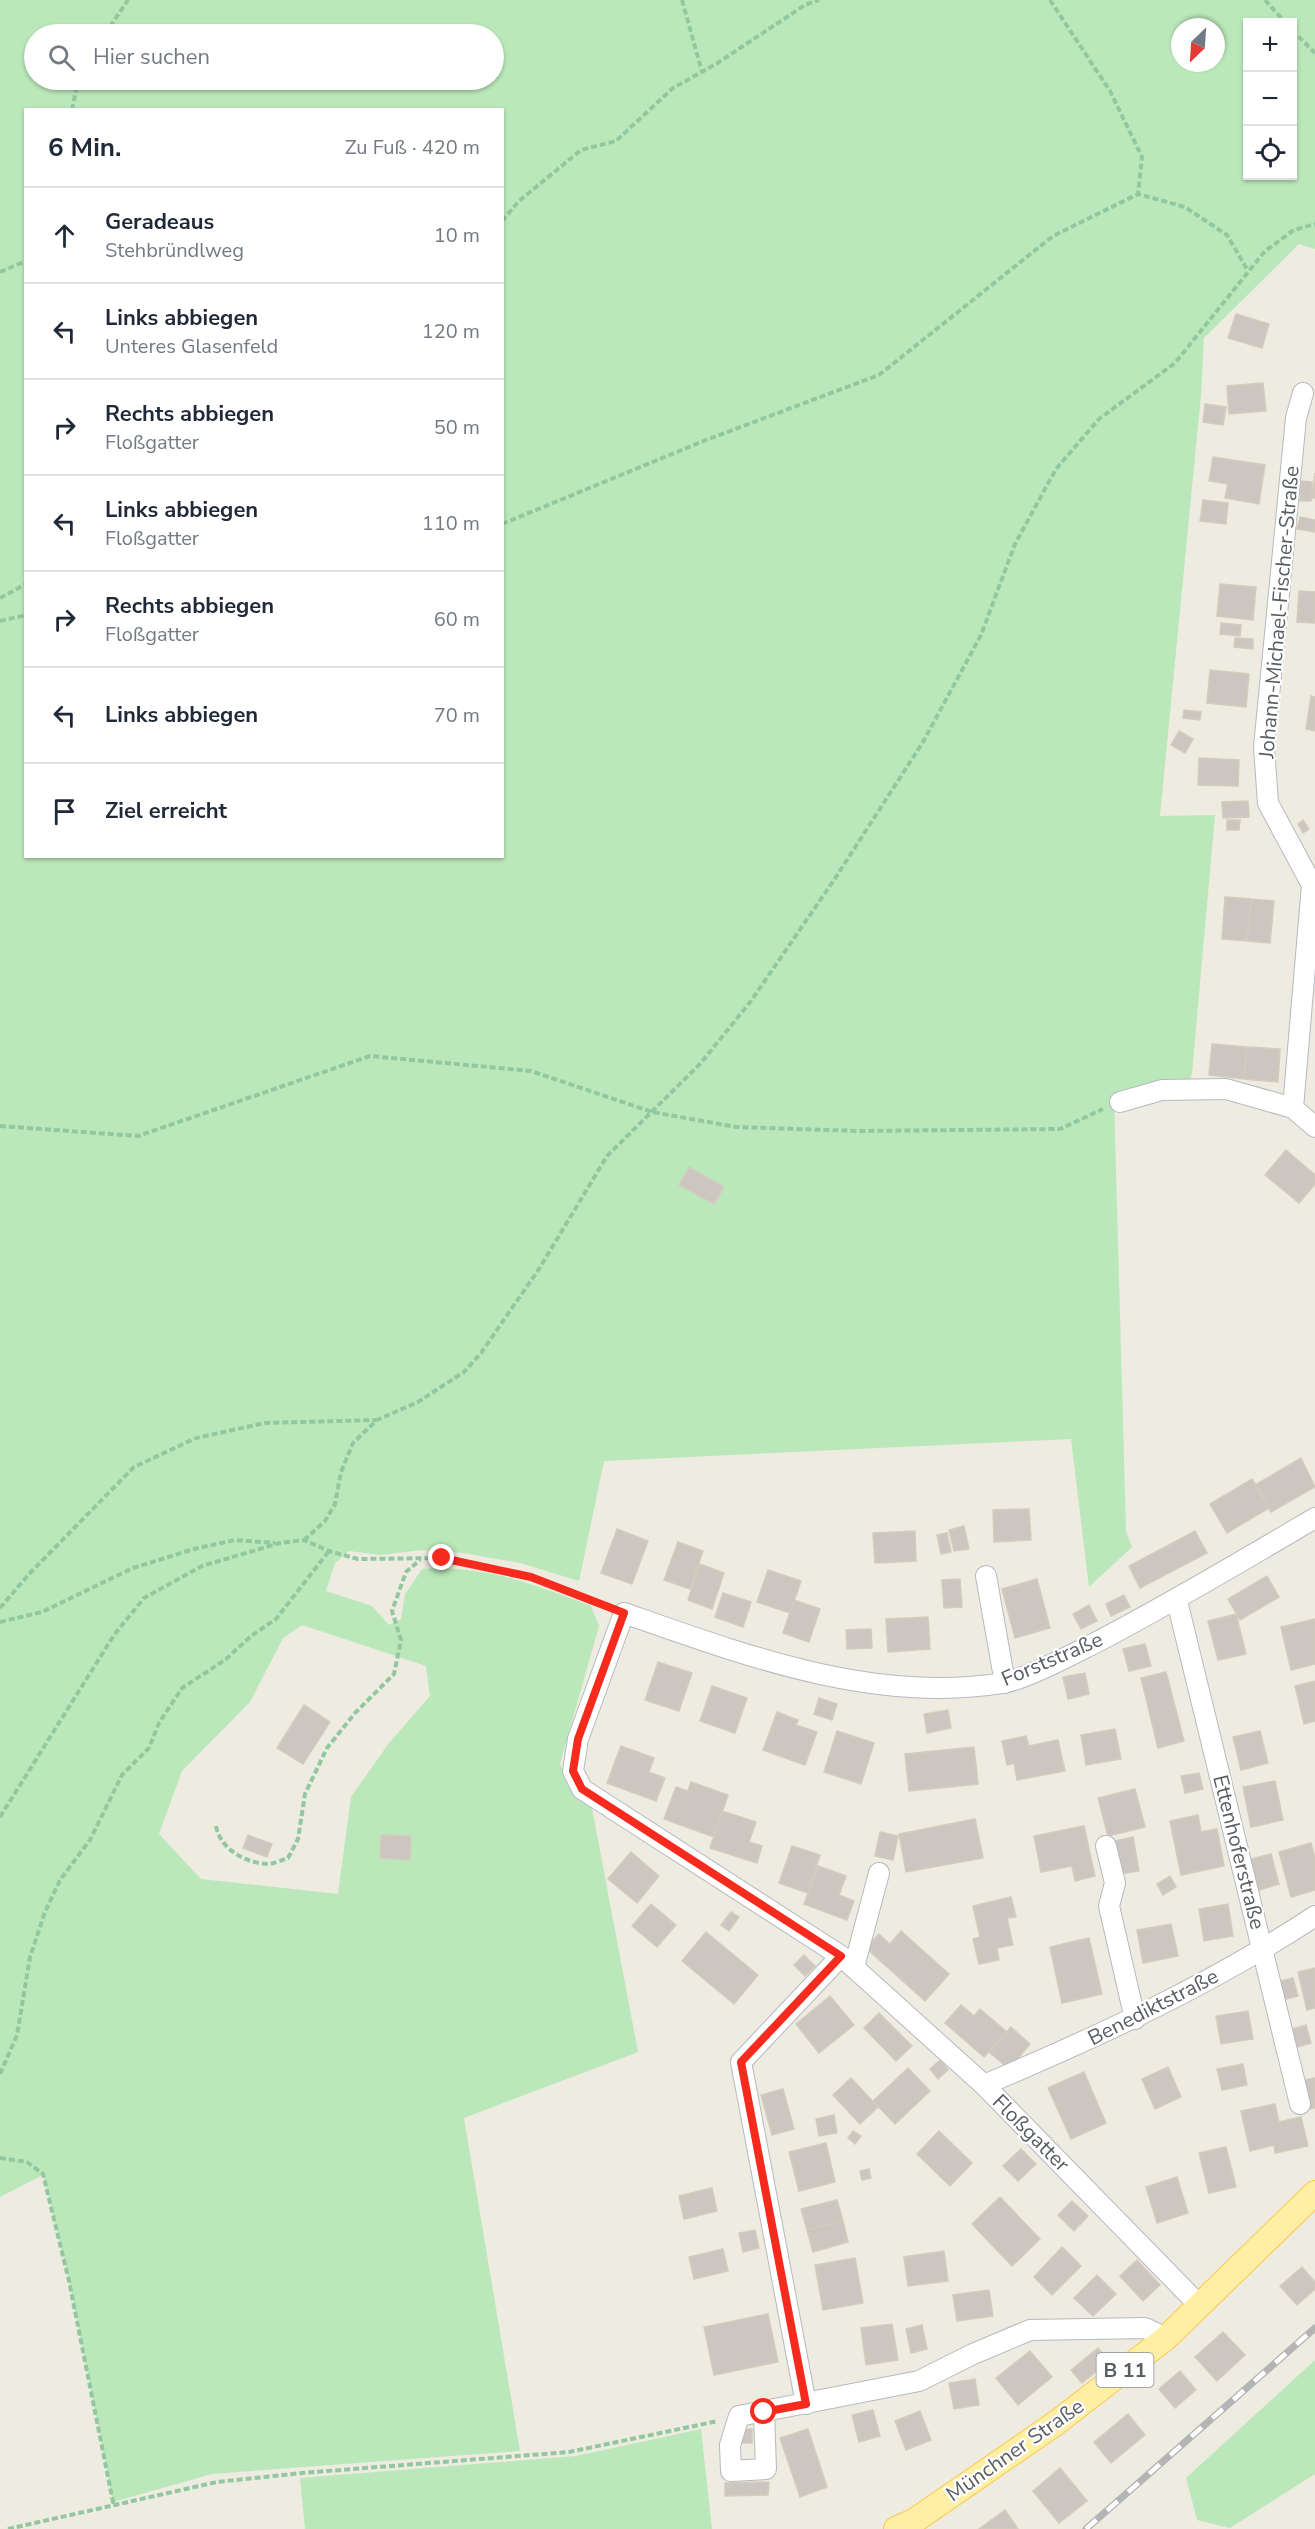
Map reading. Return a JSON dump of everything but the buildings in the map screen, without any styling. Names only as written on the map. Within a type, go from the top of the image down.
[{"type":"main road","name":"Münchner Straße","points":[[896,2529],[914,2521],[1056,2423],[1166,2338],[1315,2193]]},
{"type":"street","name":"Johann-Michael-Fischer-Straße","points":[[1293,1108],[1314,884],[1268,803],[1264,747],[1296,418],[1302,393]]},
{"type":"street","points":[[1120,1102],[1162,1090],[1226,1089],[1293,1108],[1315,1127]]},
{"type":"street","name":"Forststraße","points":[[624,1613],[737,1652],[845,1679],[933,1687],[1005,1683],[1068,1657],[1177,1601],[1315,1518]]},
{"type":"street","points":[[986,1576],[1005,1683]]},
{"type":"street","name":"Ettenhoferstraße","points":[[1177,1601],[1300,2104]]},
{"type":"street","name":"Floßgatter","points":[[624,1613],[578,1739],[573,1771],[582,1789],[848,1962],[984,2085],[1200,2306]]},
{"type":"street","points":[[1107,1846],[1115,1882],[1109,1906],[1135,2019]]},
{"type":"street","points":[[806,2404],[741,2062],[848,1962],[879,1873]]},
{"type":"street","name":"Benediktstraße","points":[[984,2085],[1135,2019],[1264,1950],[1315,1916]]},
{"type":"street","points":[[764,2412],[766,2469],[731,2471],[730,2445],[739,2416],[919,2381],[973,2354],[1030,2330],[1145,2328],[1166,2338]]},
{"type":"path","points":[[112,24],[128,0]]},
{"type":"path","points":[[682,0],[702,72]]},
{"type":"path","points":[[504,218],[519,201],[581,150],[616,141],[673,88],[702,72],[805,5],[819,0]]},
{"type":"path","points":[[1050,0],[1110,91],[1142,157],[1138,194]]},
{"type":"path","points":[[1265,0],[1281,18]]},
{"type":"path","points":[[1297,34],[1315,53]]},
{"type":"path","points":[[72,108],[76,90]]},
{"type":"path","points":[[504,523],[706,440],[879,375],[1053,236],[1138,194],[1185,207],[1227,235],[1248,271]]},
{"type":"path","points":[[304,1540],[325,1521],[335,1504],[341,1472],[353,1443],[377,1420],[418,1402],[464,1372],[481,1353],[539,1269],[607,1156],[700,1064],[750,1001],[834,880],[922,742],[981,635],[1016,544],[1056,469],[1099,418],[1175,363],[1265,251],[1294,230],[1315,224]]},
{"type":"path","points":[[0,272],[24,262]]},
{"type":"path","points":[[0,598],[24,585]]},
{"type":"path","points":[[0,621],[24,615]]},
{"type":"path","points":[[0,1126],[138,1136],[370,1056],[531,1071],[652,1112],[736,1128],[859,1131],[1060,1129],[1120,1102]]},
{"type":"path","points":[[0,1608],[29,1574],[134,1467],[196,1438],[265,1423],[377,1420]]},
{"type":"path","points":[[0,1622],[42,1612],[133,1568],[194,1549],[235,1540],[280,1543]]},
{"type":"path","points":[[0,1817],[114,1635],[144,1599],[202,1566],[280,1543],[304,1540],[329,1551],[367,1559],[464,1561],[531,1577],[624,1613]]},
{"type":"path","points":[[0,2074],[17,2035],[30,1957],[45,1912],[60,1880],[90,1840],[122,1775],[149,1748],[159,1723],[182,1688],[225,1660],[251,1636],[276,1619],[329,1551]]},
{"type":"path","points":[[216,1826],[218,1839],[227,1849],[248,1860],[271,1864],[288,1858],[298,1839],[305,1794],[327,1748],[355,1713],[394,1674],[401,1640],[392,1611],[405,1572],[421,1559]]},
{"type":"path","points":[[0,2158],[27,2162],[43,2174],[69,2282],[113,2502],[116,2506]]},
{"type":"path","points":[[8,2529],[228,2481],[569,2452],[739,2416]]},
{"type":"green space","points":[[0,0],[1315,0],[1315,249],[1299,244],[1204,338],[1201,395],[1160,816],[1215,815],[1192,1073],[1190,1080],[1163,1084],[1114,1099],[1126,1531],[1132,1547],[1089,1587],[1071,1439],[604,1461],[579,1581],[520,1563],[463,1553],[423,1550],[380,1555],[349,1551],[335,1563],[326,1591],[372,1606],[389,1625],[401,1619],[405,1594],[422,1569],[444,1568],[487,1573],[571,1598],[591,1606],[599,1626],[560,1764],[569,1787],[591,1803],[638,2052],[464,2118],[520,2451],[212,2474],[113,2502],[69,2281],[43,2175],[0,2197]],"holes":[[[302,1625],[426,1666],[430,1696],[389,1743],[351,1797],[338,1894],[201,1879],[159,1834],[182,1771],[250,1702],[283,1638]]]},
{"type":"green space","points":[[1315,2360],[1315,2474],[1230,2528],[1197,2520],[1186,2478]]},
{"type":"green space","points":[[701,2429],[712,2529],[305,2529],[300,2478],[576,2456]]},
{"type":"railway","points":[[1086,2529],[1315,2328]]},
{"type":"route","points":[[442,1558],[531,1577],[624,1613],[578,1739],[573,1771],[582,1789],[841,1956],[741,2062],[806,2404],[764,2412]]}]
